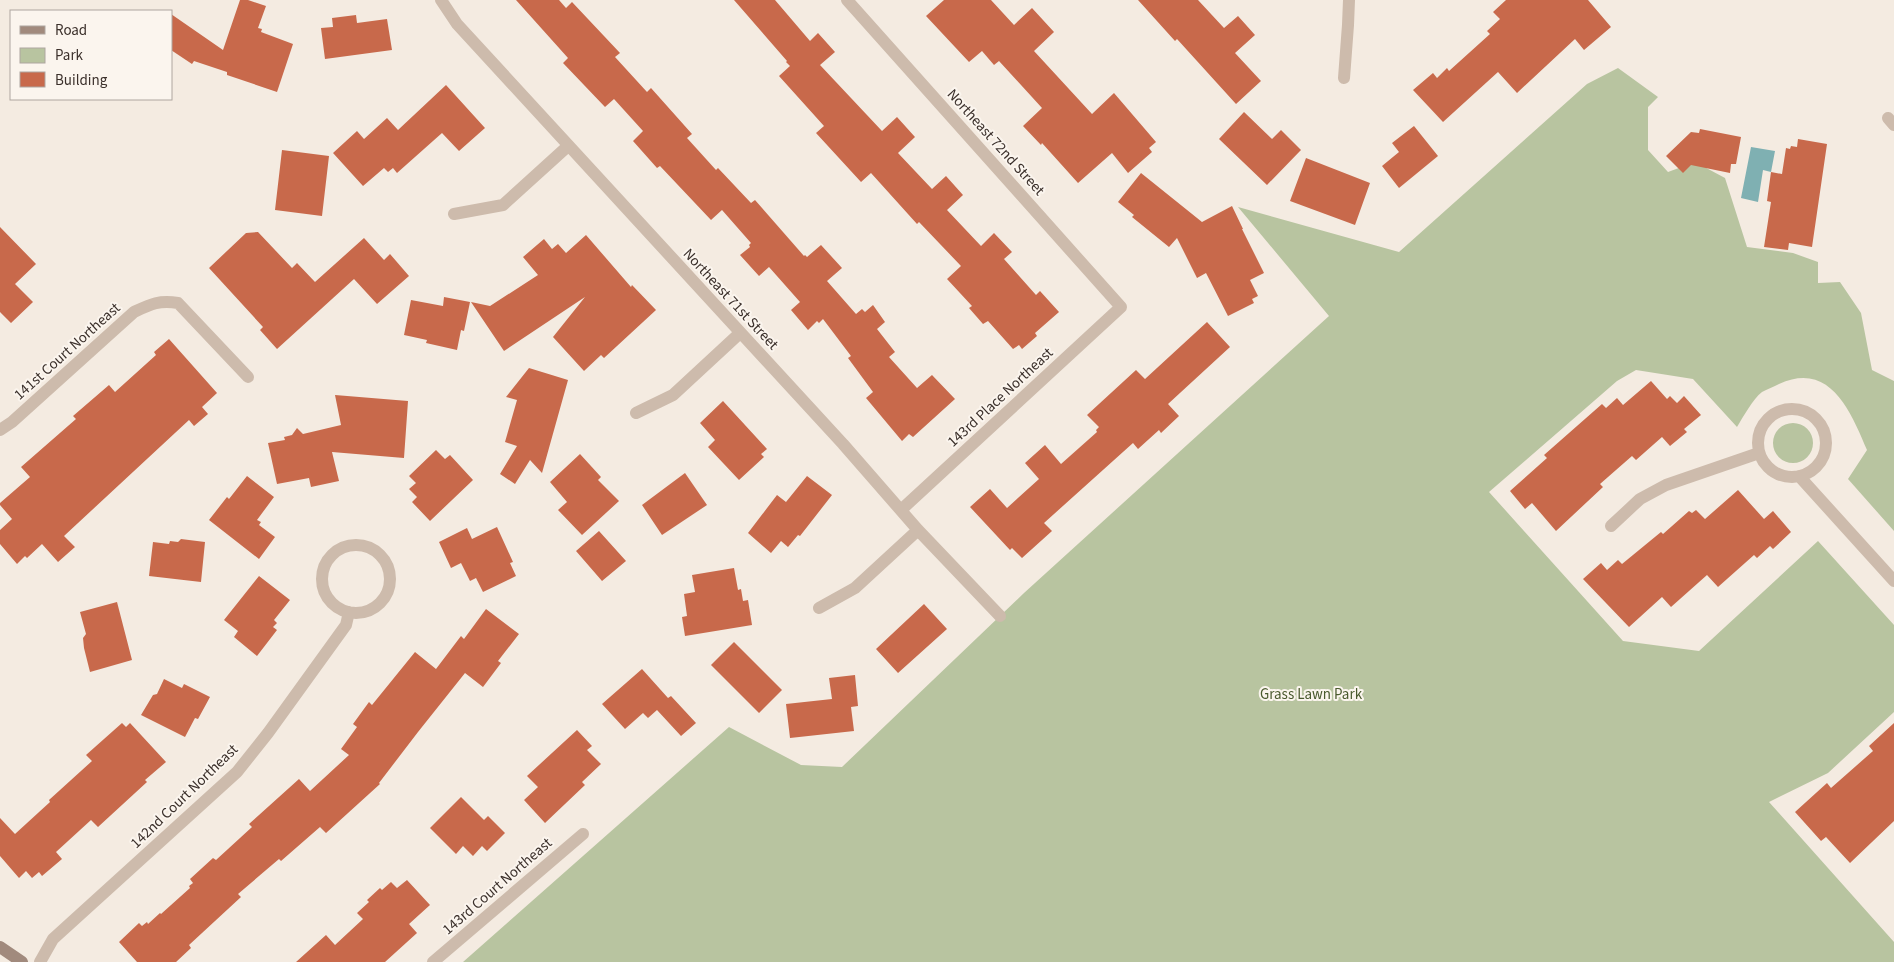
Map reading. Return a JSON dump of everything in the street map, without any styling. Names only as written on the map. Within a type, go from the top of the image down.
[{"type":"main road","points":[[0,947],[22,962]]},
{"type":"street","name":"Northeast 71st Street","points":[[440,0],[457,24],[843,444],[918,530],[1000,616]]},
{"type":"street","name":"Northeast 72nd Street","points":[[847,0],[1121,307]]},
{"type":"street","points":[[1344,78],[1349,0]]},
{"type":"street","points":[[454,214],[503,205],[568,146]]},
{"type":"street","name":"141st Court Northeast","points":[[0,430],[12,422],[134,312],[154,303],[166,301],[178,304],[248,377]]},
{"type":"street","name":"143rd Place Northeast","points":[[901,510],[1121,307]]},
{"type":"street","points":[[636,413],[672,395],[740,333]]},
{"type":"street","points":[[1795,409],[1815,418],[1822,427],[1825,449],[1822,460],[1814,469],[1799,476],[1782,476],[1772,471],[1764,463],[1759,453],[1757,442],[1760,431],[1765,421],[1773,414],[1783,410],[1795,409]]},
{"type":"street","points":[[1611,526],[1640,499],[1666,485],[1759,453]]},
{"type":"street","points":[[1799,476],[1894,581]]},
{"type":"street","points":[[819,608],[855,588],[918,530]]},
{"type":"street","points":[[350,546],[362,546],[372,549],[381,556],[387,565],[390,575],[389,586],[386,596],[379,604],[365,612],[349,612],[338,608],[329,600],[324,590],[322,578],[324,567],[330,557],[339,550],[350,546]]},
{"type":"street","name":"142nd Court Northeast","points":[[40,962],[53,939],[237,772],[268,733],[346,626],[349,612]]},
{"type":"street","name":"143rd Court Northeast","points":[[433,962],[582,834]]},
{"type":"green space","name":"Grass Lawn Park","points":[[1618,68],[1658,97],[1648,107],[1648,150],[1668,172],[1695,162],[1725,178],[1747,247],[1793,253],[1818,262],[1818,283],[1840,282],[1861,313],[1872,370],[1894,381],[1894,531],[1848,479],[1867,450],[1854,420],[1836,394],[1825,384],[1812,379],[1797,378],[1762,392],[1737,427],[1693,379],[1636,370],[1617,381],[1489,492],[1623,641],[1699,651],[1818,541],[1894,625],[1894,712],[1828,773],[1769,802],[1894,942],[1894,962],[463,962],[729,727],[801,765],[842,767],[1024,593],[1329,316],[1238,207],[1399,252],[1587,84]]},
{"type":"green space","points":[[1797,423],[1804,426],[1810,432],[1813,443],[1812,451],[1804,460],[1797,463],[1789,463],[1782,460],[1774,451],[1773,439],[1776,432],[1785,424]]},
{"type":"water","points":[[1751,147],[1775,151],[1771,172],[1763,170],[1758,202],[1741,198]]},
{"type":"building","points":[[240,0],[248,0],[266,6],[258,28],[262,29],[261,32],[293,44],[277,92],[227,75],[227,72],[194,61],[192,64],[172,51],[172,15],[223,50]]},
{"type":"building","points":[[516,0],[559,0],[566,8],[572,2],[620,53],[615,57],[647,92],[651,88],[692,134],[687,138],[716,170],[718,168],[751,203],[755,200],[804,256],[807,257],[821,245],[842,268],[827,281],[856,314],[862,309],[865,312],[873,305],[885,322],[877,329],[895,352],[889,357],[917,388],[932,375],[955,399],[913,437],[909,434],[902,441],[866,398],[873,392],[848,358],[851,356],[823,319],[819,323],[817,321],[808,330],[791,310],[800,302],[769,267],[759,276],[740,255],[750,247],[751,243],[722,210],[711,220],[660,166],[657,168],[633,141],[643,131],[614,99],[605,107],[563,63],[568,58]]},
{"type":"building","points":[[734,0],[775,0],[810,41],[818,33],[835,52],[820,65],[882,131],[897,117],[915,137],[898,153],[932,189],[946,176],[963,195],[947,210],[981,246],[994,233],[1012,252],[1004,259],[1036,295],[1040,291],[1059,312],[1035,333],[1037,336],[1022,349],[1019,345],[1013,349],[988,321],[983,324],[969,308],[972,306],[947,279],[961,266],[919,222],[917,224],[871,173],[861,182],[816,133],[824,126],[779,76],[790,66],[787,61]]},
{"type":"building","points":[[944,0],[991,0],[1014,25],[1032,8],[1054,32],[1034,51],[1092,114],[1114,93],[1156,142],[1149,148],[1152,152],[1128,173],[1112,153],[1078,183],[1042,143],[1041,145],[1023,126],[1042,108],[999,61],[994,65],[982,51],[969,62],[926,16]]},
{"type":"building","points":[[1138,0],[1198,0],[1224,28],[1238,16],[1255,35],[1235,53],[1261,81],[1236,104],[1177,39],[1175,41]]},
{"type":"building","points":[[1506,0],[1588,0],[1611,27],[1584,50],[1575,39],[1517,93],[1498,72],[1443,122],[1413,90],[1433,73],[1437,78],[1447,68],[1449,71],[1490,34],[1487,31],[1500,19],[1493,12]]},
{"type":"building","points":[[356,15],[357,23],[387,19],[392,50],[325,59],[321,28],[333,27],[332,18]]},
{"type":"building","points":[[446,85],[485,128],[459,151],[442,133],[397,173],[393,168],[388,172],[384,168],[363,186],[333,153],[357,131],[364,139],[387,118],[398,130]]},
{"type":"building","points":[[1244,112],[1272,139],[1281,130],[1301,150],[1267,185],[1219,139]]},
{"type":"building","points":[[1414,126],[1438,156],[1399,188],[1382,166],[1399,152],[1392,143]]},
{"type":"building","points":[[1700,129],[1741,137],[1736,164],[1731,164],[1730,173],[1691,165],[1683,173],[1666,156],[1691,132],[1699,133]]},
{"type":"building","points":[[1798,139],[1827,144],[1812,247],[1789,243],[1788,250],[1764,247],[1771,202],[1767,201],[1771,172],[1782,174],[1786,148],[1790,149],[1791,146],[1797,147]]},
{"type":"building","points":[[282,150],[329,156],[322,216],[275,210]]},
{"type":"building","points":[[1306,158],[1370,183],[1355,225],[1290,201]]},
{"type":"building","points":[[1141,173],[1202,222],[1232,206],[1264,273],[1250,280],[1258,296],[1252,299],[1254,303],[1228,316],[1206,273],[1197,278],[1177,238],[1169,247],[1132,217],[1134,215],[1118,202]]},
{"type":"building","points":[[0,227],[36,264],[15,284],[33,302],[11,323],[0,312]]},
{"type":"building","points":[[258,232],[292,268],[297,263],[315,282],[364,238],[384,260],[390,254],[409,276],[377,304],[354,279],[277,349],[260,330],[263,327],[209,268],[246,233]]},
{"type":"building","points":[[586,235],[631,287],[632,285],[656,310],[604,358],[601,355],[584,371],[553,337],[585,297],[504,351],[471,302],[490,306],[538,275],[523,257],[544,239],[552,249],[558,244],[566,253]]},
{"type":"building","points":[[444,297],[470,302],[464,331],[461,330],[457,350],[426,343],[427,340],[404,335],[411,300],[443,306]]},
{"type":"building","points":[[1207,322],[1230,347],[1168,404],[1179,416],[1161,433],[1159,430],[1138,449],[1133,443],[1044,523],[1052,531],[1022,558],[1012,548],[1010,550],[970,507],[990,489],[1007,508],[1039,479],[1025,463],[1045,445],[1061,464],[1097,432],[1096,430],[1099,427],[1087,415],[1136,370],[1145,379]]},
{"type":"building","points":[[169,339],[217,393],[202,407],[208,414],[194,426],[189,420],[64,536],[75,547],[58,562],[42,544],[27,558],[25,556],[17,564],[0,544],[0,530],[12,519],[0,503],[30,477],[21,467],[76,419],[73,416],[109,385],[115,392],[156,355],[154,352]]},
{"type":"building","points":[[529,368],[568,380],[542,473],[530,460],[515,484],[500,474],[517,446],[505,442],[517,400],[506,397]]},
{"type":"building","points":[[1651,381],[1667,399],[1670,396],[1677,403],[1684,396],[1701,415],[1684,429],[1687,432],[1670,446],[1662,437],[1636,460],[1632,456],[1600,484],[1603,487],[1556,531],[1532,503],[1525,509],[1510,491],[1547,458],[1544,455],[1602,404],[1606,408],[1617,398],[1623,405]]},
{"type":"building","points":[[335,395],[408,401],[404,458],[332,452],[339,481],[311,487],[309,478],[277,484],[268,443],[285,440],[284,437],[292,435],[297,428],[303,434],[341,425]]},
{"type":"building","points":[[723,401],[767,449],[761,454],[764,457],[739,480],[708,447],[715,440],[700,423]]},
{"type":"building","points":[[436,450],[445,459],[450,455],[473,480],[430,521],[412,502],[417,497],[409,489],[416,483],[409,476]]},
{"type":"building","points":[[580,454],[601,477],[598,480],[619,501],[582,535],[558,510],[567,502],[550,482]]},
{"type":"building","points":[[685,473],[707,505],[662,535],[642,505]]},
{"type":"building","points":[[247,476],[274,497],[257,520],[261,522],[259,525],[275,537],[259,559],[209,520]]},
{"type":"building","points":[[807,476],[832,495],[800,536],[798,535],[788,547],[781,541],[771,553],[748,533],[777,495],[786,502]]},
{"type":"building","points":[[1738,490],[1764,519],[1773,511],[1791,532],[1773,549],[1770,546],[1757,558],[1754,555],[1718,587],[1707,575],[1671,607],[1662,597],[1629,627],[1583,579],[1601,563],[1607,570],[1618,560],[1622,564],[1661,532],[1663,534],[1689,511],[1692,513],[1696,510],[1705,519]]},
{"type":"building","points":[[497,527],[513,562],[510,563],[516,576],[483,592],[476,578],[470,581],[461,563],[451,568],[439,542],[467,528],[472,539]]},
{"type":"building","points":[[599,531],[626,561],[602,581],[576,551]]},
{"type":"building","points":[[181,539],[205,542],[201,582],[149,576],[153,542],[169,544],[170,541],[178,542]]},
{"type":"building","points":[[734,568],[738,590],[741,589],[743,601],[748,600],[752,625],[685,636],[682,617],[687,616],[684,594],[695,592],[692,575]]},
{"type":"building","points":[[259,576],[290,600],[274,620],[277,623],[273,627],[277,630],[257,656],[234,637],[238,631],[224,620]]},
{"type":"building","points":[[117,602],[132,660],[90,672],[84,648],[83,638],[86,634],[80,612]]},
{"type":"building","points":[[924,604],[947,629],[898,673],[876,649]]},
{"type":"building","points":[[486,609],[519,634],[498,661],[501,663],[483,687],[465,673],[380,784],[326,833],[320,827],[281,861],[279,859],[238,894],[241,897],[189,945],[191,948],[176,962],[137,962],[119,942],[139,923],[142,926],[147,922],[148,924],[190,888],[189,886],[193,883],[190,879],[213,858],[216,860],[252,827],[249,824],[299,779],[310,791],[349,755],[341,749],[357,727],[353,724],[369,702],[372,705],[415,652],[436,669],[461,636],[464,639]]},
{"type":"building","points":[[734,642],[782,690],[759,713],[711,665]]},
{"type":"building","points":[[642,669],[668,698],[671,696],[696,723],[681,736],[657,710],[648,718],[643,713],[625,729],[602,704]]},
{"type":"building","points":[[855,675],[858,706],[851,707],[854,731],[790,738],[786,704],[832,699],[829,678]]},
{"type":"building","points":[[164,679],[182,688],[184,684],[210,697],[198,719],[195,718],[185,737],[141,715],[153,695],[157,694]]},
{"type":"building","points":[[122,723],[126,727],[130,723],[166,762],[98,827],[91,820],[56,852],[62,859],[42,876],[39,872],[32,878],[26,871],[19,878],[0,856],[0,818],[15,834],[92,761],[86,755]]},
{"type":"building","points":[[1894,723],[1894,821],[1850,863],[1826,837],[1821,841],[1795,812],[1827,783],[1831,788],[1873,751],[1869,746]]},
{"type":"building","points":[[577,730],[592,746],[587,750],[601,764],[582,782],[585,785],[545,823],[524,800],[538,787],[527,776]]},
{"type":"building","points":[[461,797],[484,820],[488,816],[505,833],[487,851],[482,846],[473,856],[463,846],[456,854],[430,828]]},
{"type":"building","points":[[407,880],[430,905],[409,924],[417,933],[385,962],[296,962],[326,935],[335,945],[363,919],[357,913],[380,888],[382,890],[391,882],[397,888]]}]
